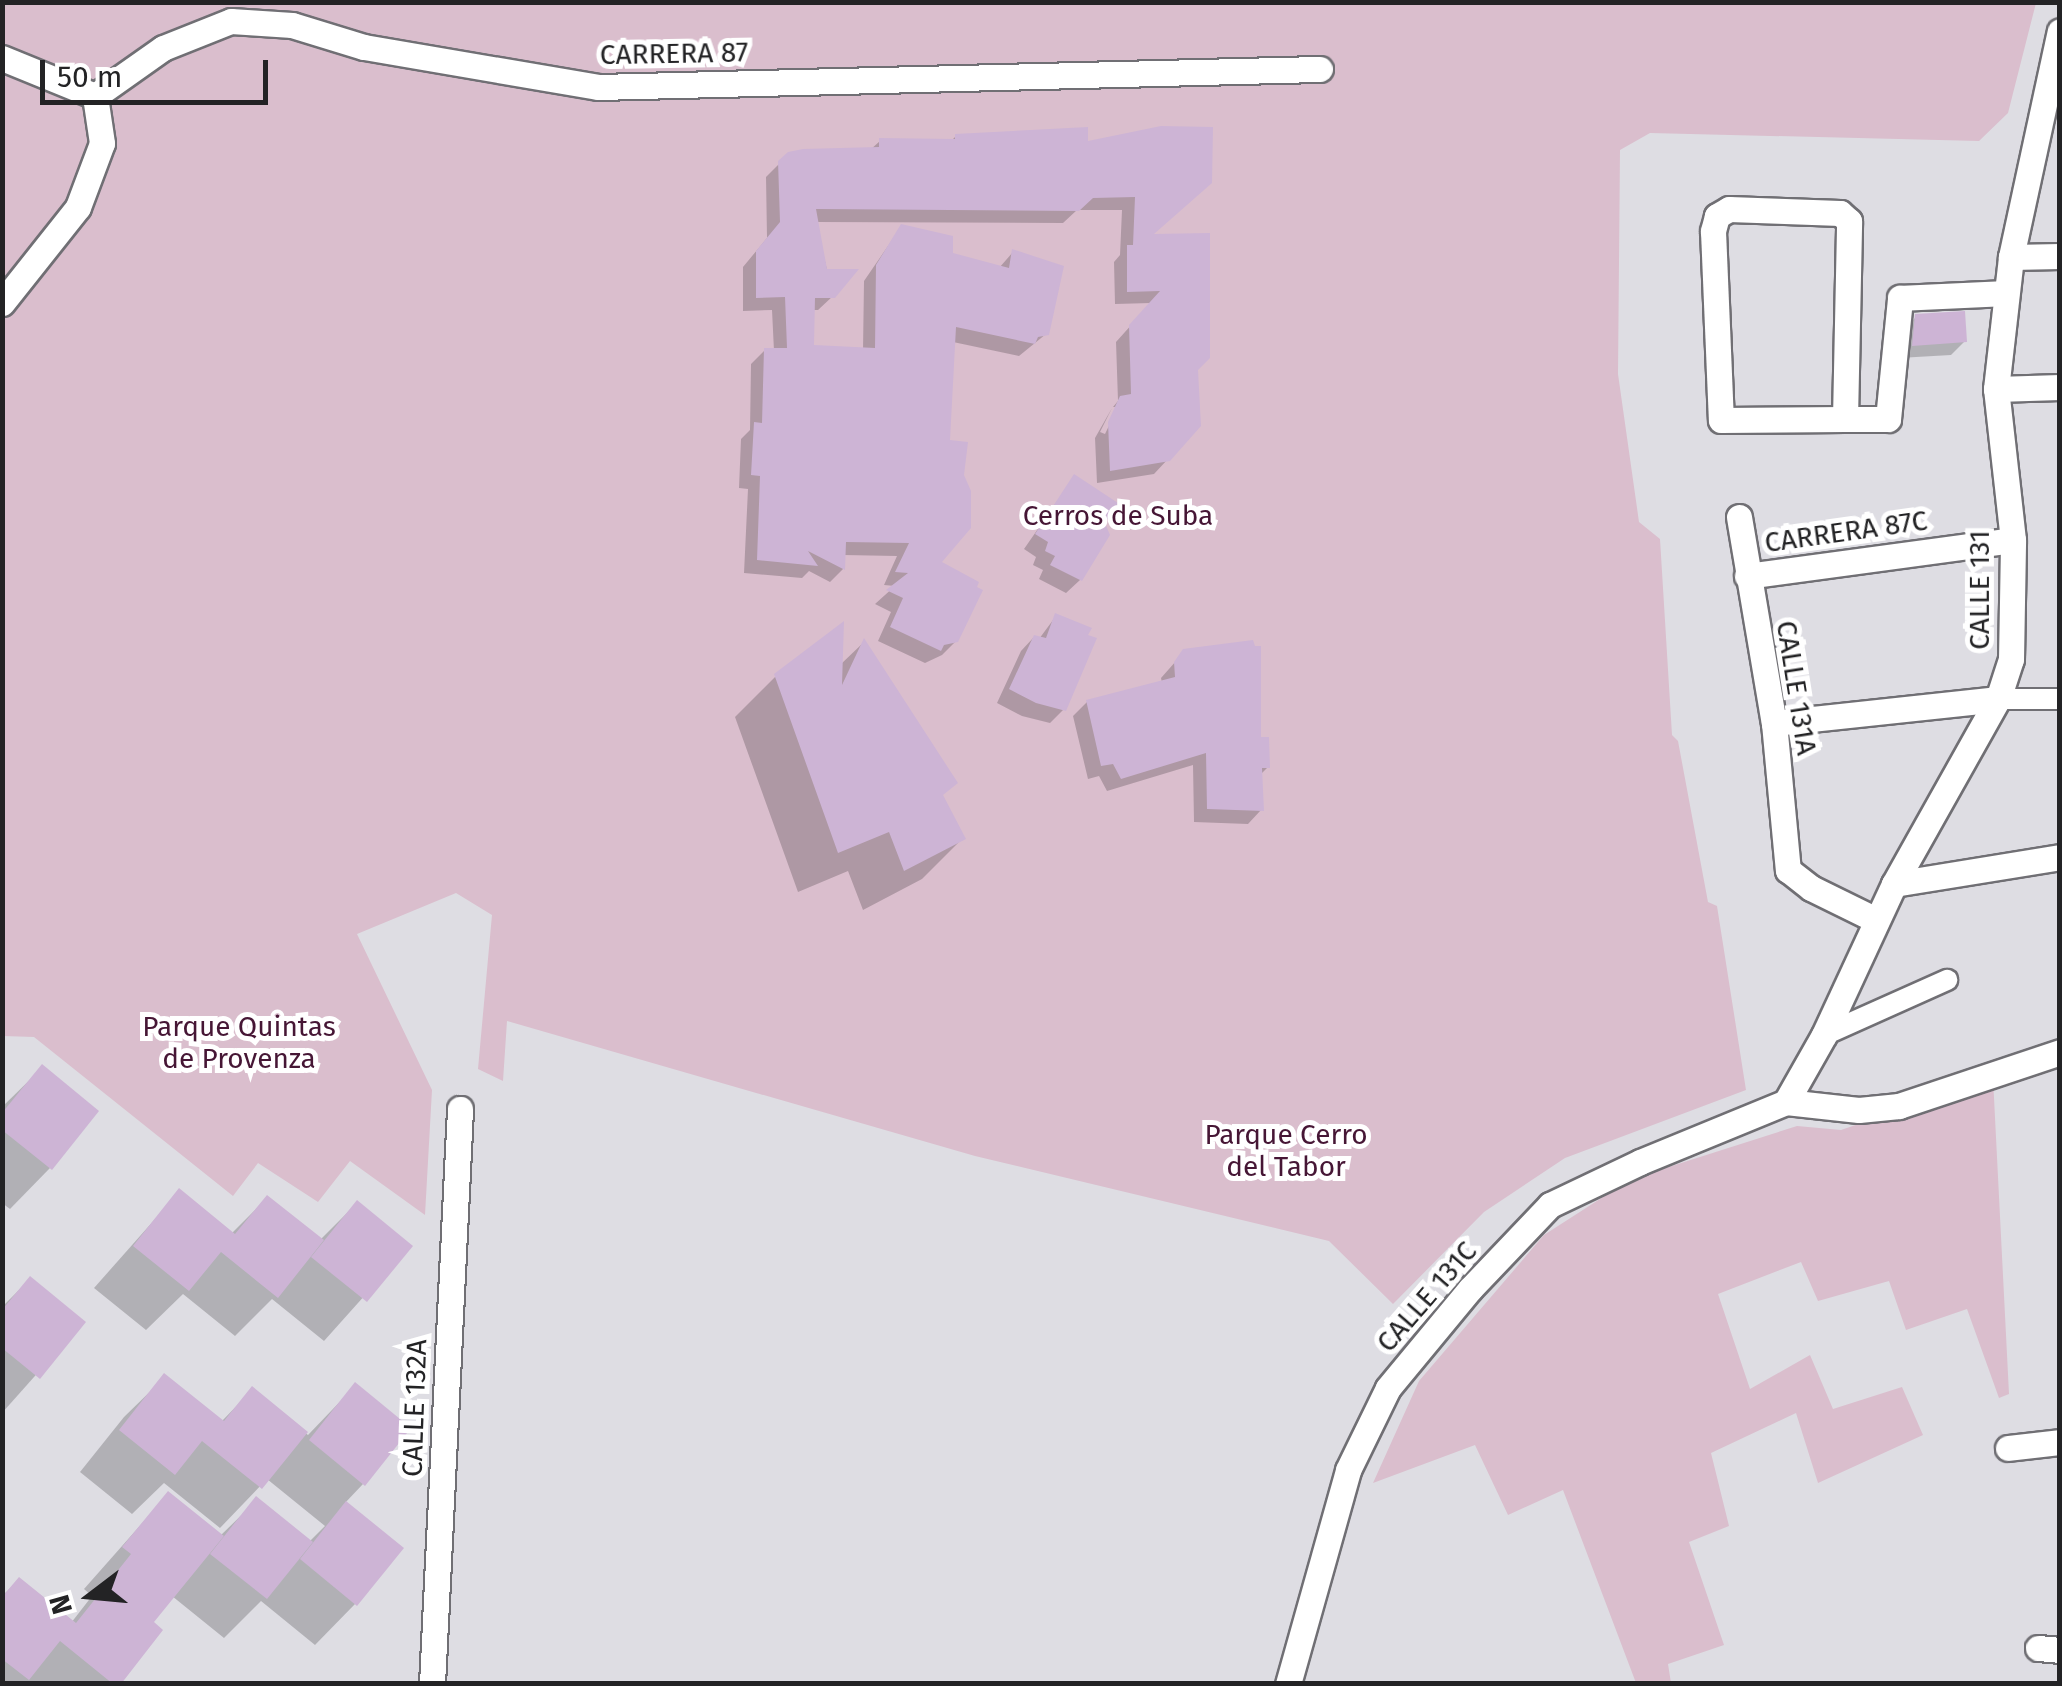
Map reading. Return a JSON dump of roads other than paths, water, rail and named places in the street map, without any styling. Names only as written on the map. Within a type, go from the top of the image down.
[{"type":"street","name":"CARRERA 87","points":[[95,96],[163,48],[231,22],[292,24],[364,47],[598,88],[1320,69]]},
{"type":"street","name":"CALLE 131","points":[[1786,1102],[1824,1035],[1894,884],[1998,699],[2012,659],[2012,540],[1996,389],[2011,257],[2060,31]]},
{"type":"street","points":[[2,58],[95,96],[102,143],[78,207],[2,303]]},
{"type":"street","points":[[1845,419],[1849,221],[1840,213],[1729,209],[1716,216],[1713,231],[1721,420],[1888,419],[1900,298],[2005,294]]},
{"type":"street","points":[[2011,257],[2060,256]]},
{"type":"street","points":[[1996,389],[2060,387]]},
{"type":"street","name":"CALLE 131A","points":[[1739,516],[1746,576],[1774,723],[1788,870],[1811,888],[1876,920]]},
{"type":"street","name":"CARRERA 87C","points":[[1746,576],[2012,540]]},
{"type":"street","points":[[1774,723],[1998,699],[2060,700]]},
{"type":"street","points":[[1894,884],[2060,857]]},
{"type":"street","points":[[1824,1035],[1947,980]]},
{"type":"street","points":[[1786,1102],[1859,1110],[1899,1106],[2060,1052]]},
{"type":"street","name":"CALLE 131C","points":[[1288,1684],[1348,1470],[1388,1388],[1470,1289],[1550,1206],[1640,1162],[1786,1102]]},
{"type":"street","name":"CALLE 132A","points":[[432,1684],[446,1354],[462,1136],[460,1109]]},
{"type":"street","points":[[2008,1448],[2060,1442]]},
{"type":"park label","name":"Cerros de Suba","points":[[1118,516]]},
{"type":"park label","name":"Parque Quintas de Provenza","points":[[239,1043]]},
{"type":"park label","name":"Parque Cerro del Tabor","points":[[1286,1151]]}]
